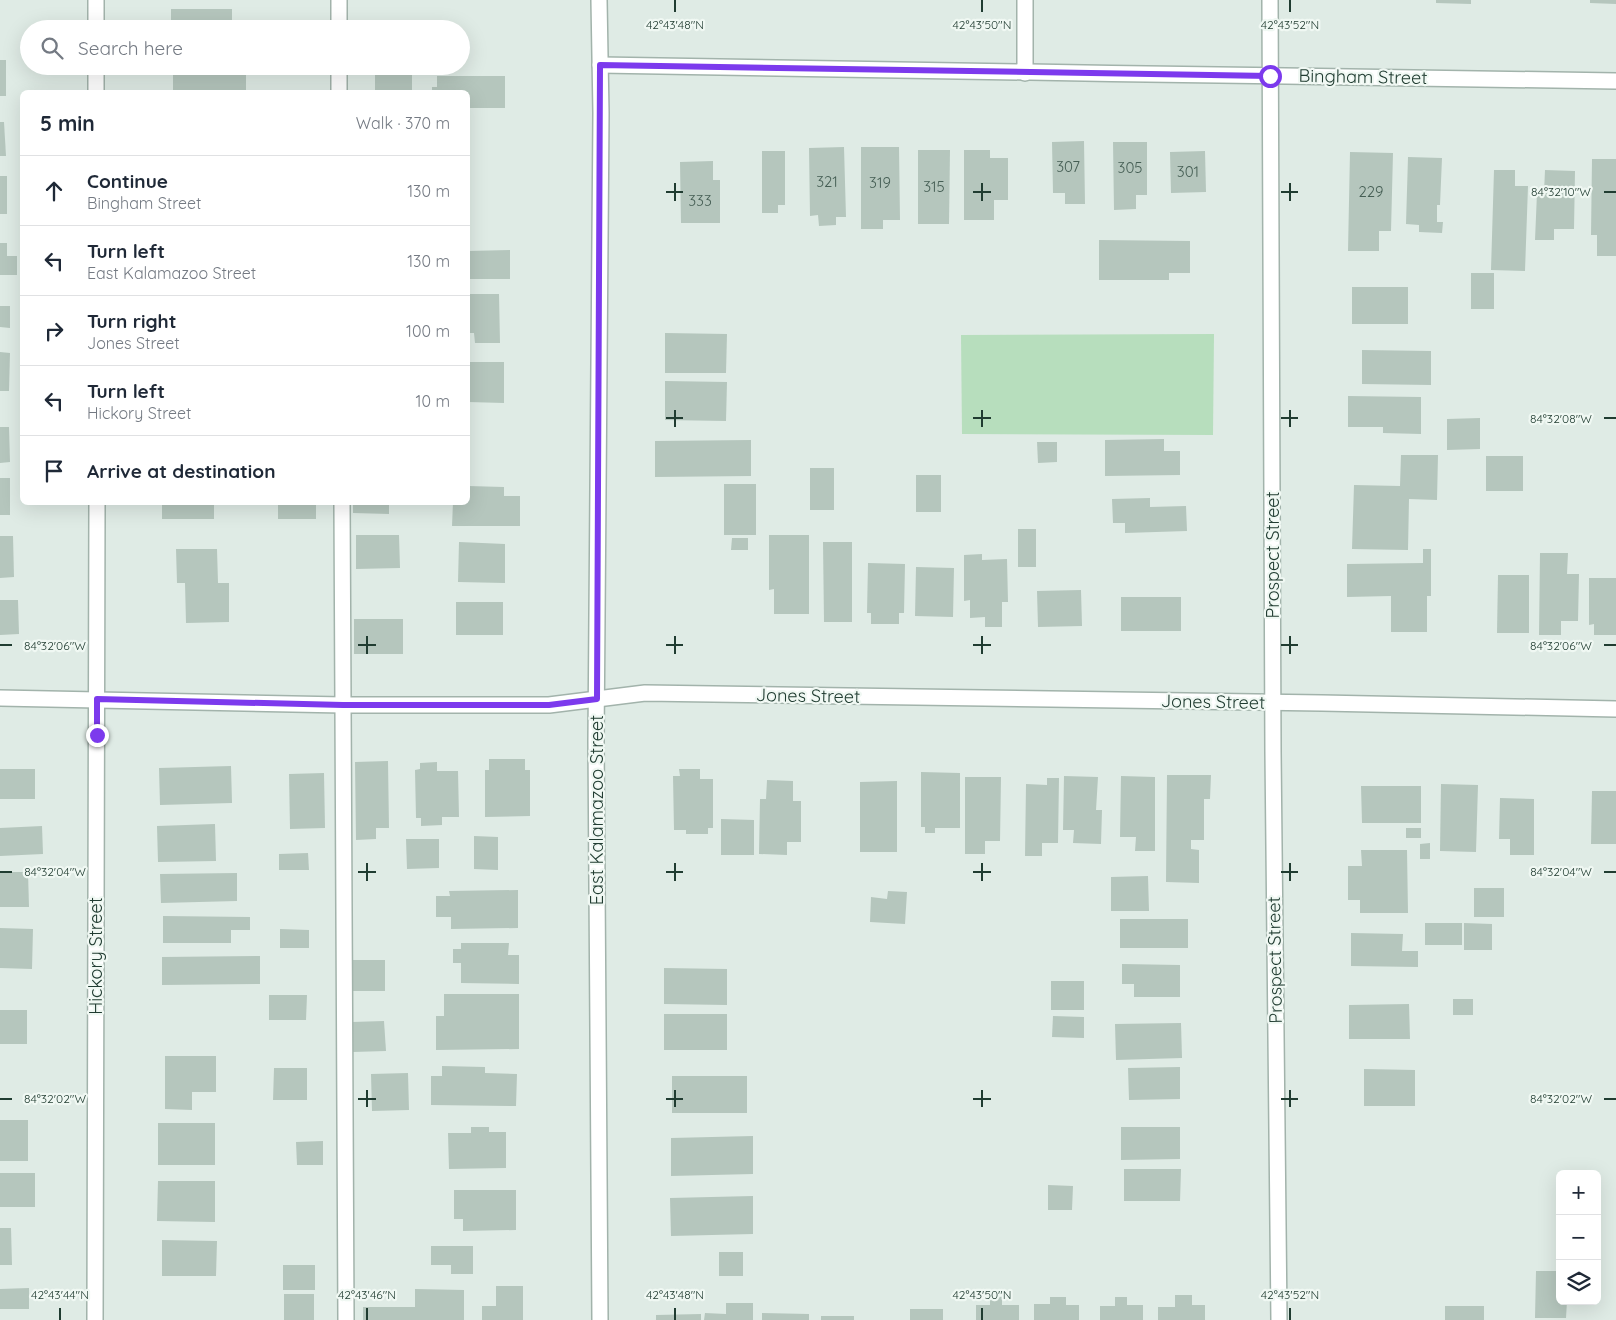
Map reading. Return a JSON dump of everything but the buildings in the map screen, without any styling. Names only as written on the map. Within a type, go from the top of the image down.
[{"type":"street","points":[[96,0],[96,20]]},
{"type":"street","points":[[339,0],[339,20]]},
{"type":"street","name":"East Kalamazoo Street","points":[[599,0],[596,751],[600,1320]]},
{"type":"street","points":[[1025,0],[1025,73]]},
{"type":"street","name":"Prospect Street","points":[[1270,0],[1279,1320]]},
{"type":"street","name":"Bingham Street","points":[[600,65],[1616,81]]},
{"type":"street","points":[[96,75],[96,90]]},
{"type":"street","points":[[339,75],[339,90]]},
{"type":"street","name":"Hickory Street","points":[[95,1320],[97,505]]},
{"type":"street","points":[[342,505],[346,1320]]},
{"type":"street","name":"Jones Street","points":[[0,698],[343,705],[549,705],[645,693],[1616,709]]},
{"type":"green space","points":[[1214,334],[1213,435],[962,434],[961,335]]},
{"type":"route","points":[[97,735],[97,699],[343,705],[549,705],[597,699],[600,65],[1270,76]]}]
